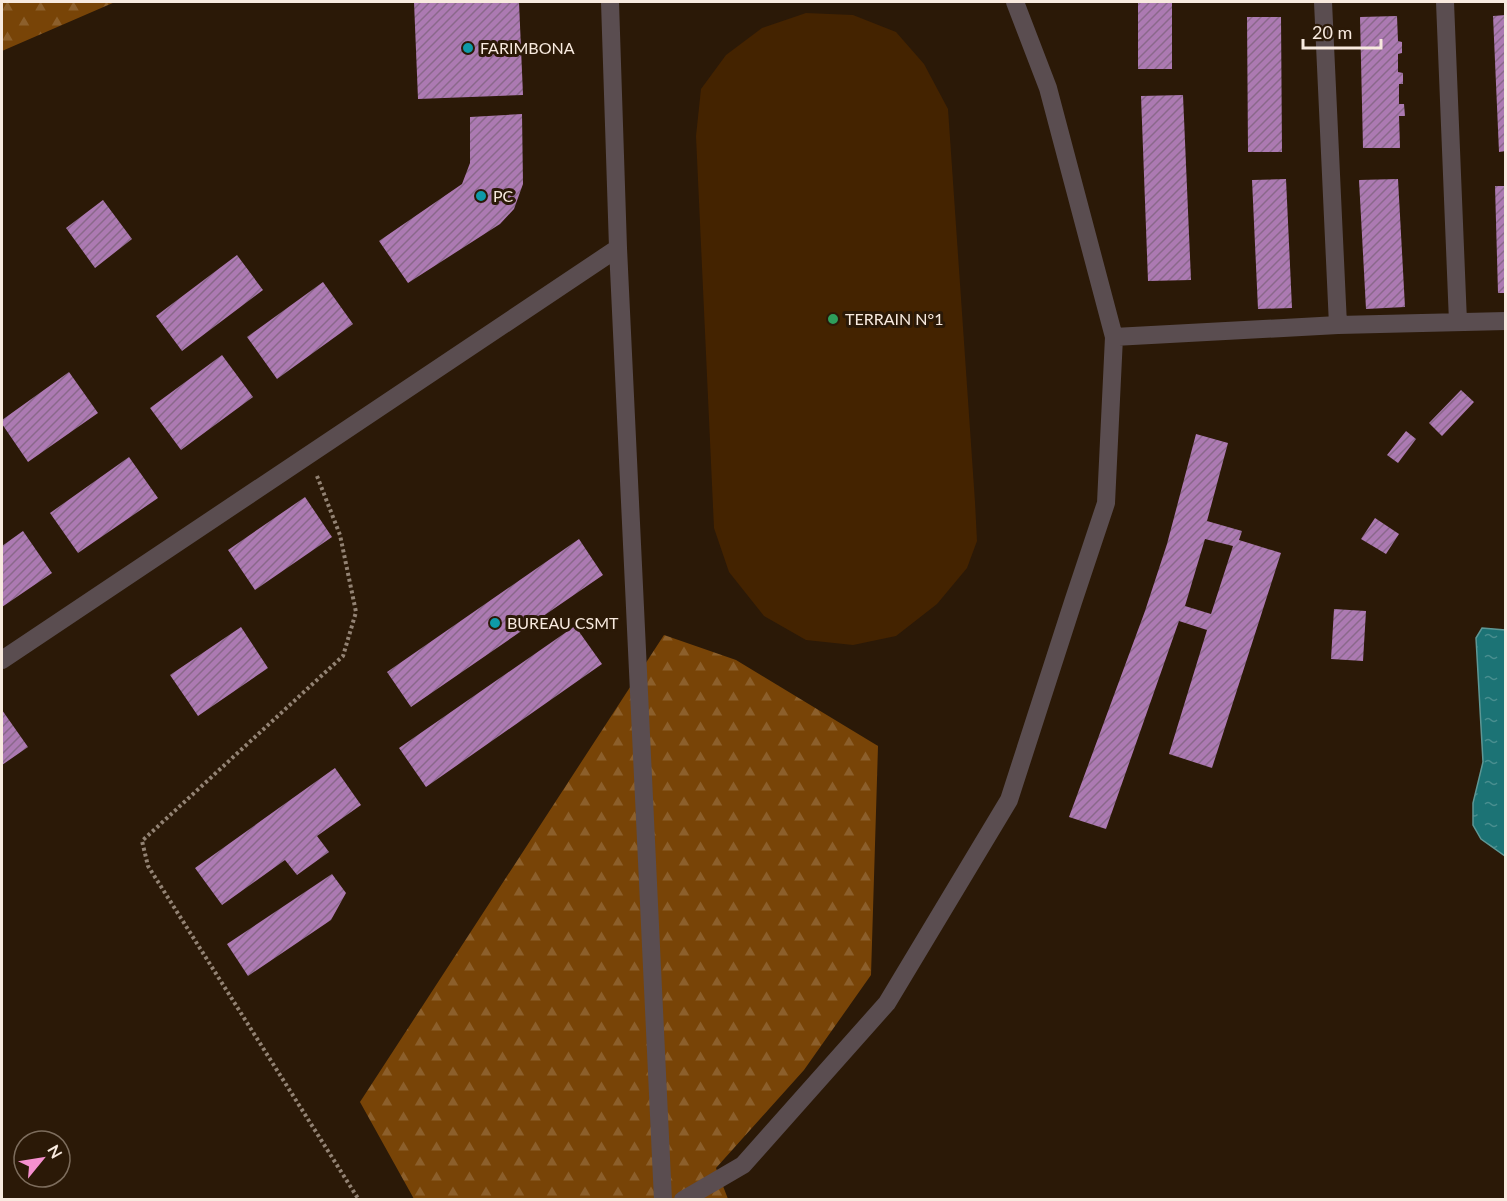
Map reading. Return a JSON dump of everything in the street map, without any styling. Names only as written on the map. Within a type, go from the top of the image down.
[{"type":"lane","points":[[610,2],[618,248],[663,1200]]},
{"type":"lane","points":[[683,1200],[743,1165],[887,1003],[1009,800],[1106,503],[1114,337],[1048,88],[1015,2]]},
{"type":"lane","points":[[1323,2],[1338,325]]},
{"type":"lane","points":[[1444,2],[1458,322]]},
{"type":"lane","points":[[2,660],[618,248]]},
{"type":"lane","points":[[1114,337],[1338,325],[1506,321]]},
{"type":"path","points":[[309,456],[340,535],[356,612],[343,656],[142,841],[148,866],[359,1200]]},
{"type":"green space","points":[[2,2],[115,2],[2,51]]},
{"type":"green space","points":[[664,635],[736,660],[878,746],[871,975],[804,1070],[716,1168],[728,1199],[414,1199],[360,1102]]},
{"type":"shaded area","name":"TERRAIN N°1","points":[[806,13],[853,15],[896,32],[924,64],[948,109],[977,541],[967,568],[937,604],[896,636],[853,645],[806,640],[764,616],[729,572],[714,528],[696,136],[701,89],[726,55],[762,28]]},
{"type":"water","points":[[1482,628],[1505,630],[1505,856],[1481,839],[1473,825],[1473,803],[1483,762],[1476,638]]},
{"type":"building","name":"FARIMBONA","points":[[414,2],[519,2],[523,95],[418,99]]},
{"type":"building","points":[[1138,2],[1172,2],[1172,69],[1138,69]]},
{"type":"building","points":[[1506,15],[1506,151],[1499,152],[1493,16]]},
{"type":"building","points":[[1397,16],[1398,41],[1402,42],[1402,53],[1398,54],[1398,72],[1403,73],[1403,84],[1399,84],[1399,104],[1404,104],[1405,116],[1399,116],[1400,148],[1363,148],[1360,17]]},
{"type":"building","points":[[1247,17],[1281,17],[1282,152],[1248,152]]},
{"type":"building","points":[[1183,95],[1191,280],[1148,281],[1141,96]]},
{"type":"building","name":"PC","points":[[522,114],[523,184],[514,209],[500,224],[408,283],[379,241],[462,184],[470,163],[470,117]]},
{"type":"building","points":[[1286,179],[1292,308],[1258,309],[1252,180]]},
{"type":"building","points":[[1398,179],[1405,307],[1366,309],[1359,180]]},
{"type":"building","points":[[1495,186],[1506,186],[1506,293],[1498,293]]},
{"type":"building","points":[[103,200],[132,239],[95,268],[66,228]]},
{"type":"building","points":[[237,255],[263,290],[182,351],[156,316]]},
{"type":"building","points":[[323,282],[353,324],[277,379],[247,337]]},
{"type":"building","points":[[222,355],[253,397],[181,450],[150,408]]},
{"type":"building","points":[[69,372],[98,413],[28,462],[2,424],[2,420]]},
{"type":"building","points":[[1461,390],[1474,402],[1442,436],[1429,423]]},
{"type":"building","points":[[1406,431],[1416,439],[1398,463],[1387,455]]},
{"type":"building","points":[[1196,434],[1228,443],[1207,521],[1242,531],[1239,540],[1281,553],[1212,768],[1169,754],[1207,630],[1179,621],[1106,829],[1069,817],[1145,611],[1167,544]],"holes":[[[1205,539],[1233,546],[1211,614],[1185,606]]]},
{"type":"building","points":[[129,457],[158,498],[78,553],[50,513]]},
{"type":"building","points":[[305,497],[332,537],[255,590],[228,550]]},
{"type":"building","points":[[1375,518],[1399,534],[1386,554],[1361,539]]},
{"type":"building","points":[[23,531],[52,573],[2,607],[2,546]]},
{"type":"building","name":"BUREAU CSMT","points":[[579,539],[603,575],[411,707],[387,672]]},
{"type":"building","points":[[1334,609],[1366,611],[1363,661],[1331,659]]},
{"type":"building","points":[[575,626],[602,664],[426,787],[399,748]]},
{"type":"building","points":[[241,627],[268,668],[198,716],[170,675]]},
{"type":"building","points":[[2,710],[28,747],[2,765]]},
{"type":"building","points":[[335,768],[361,805],[317,836],[329,852],[297,875],[285,860],[222,905],[195,868]]},
{"type":"building","points":[[332,874],[346,893],[331,920],[248,976],[227,944]]},
{"type":"place","name":"FARIMBONA","points":[[468,48]]},
{"type":"place","name":"PC","points":[[481,196]]},
{"type":"place","name":"TERRAIN N°1","points":[[833,319]]},
{"type":"place","name":"BUREAU CSMT","points":[[495,623]]}]
